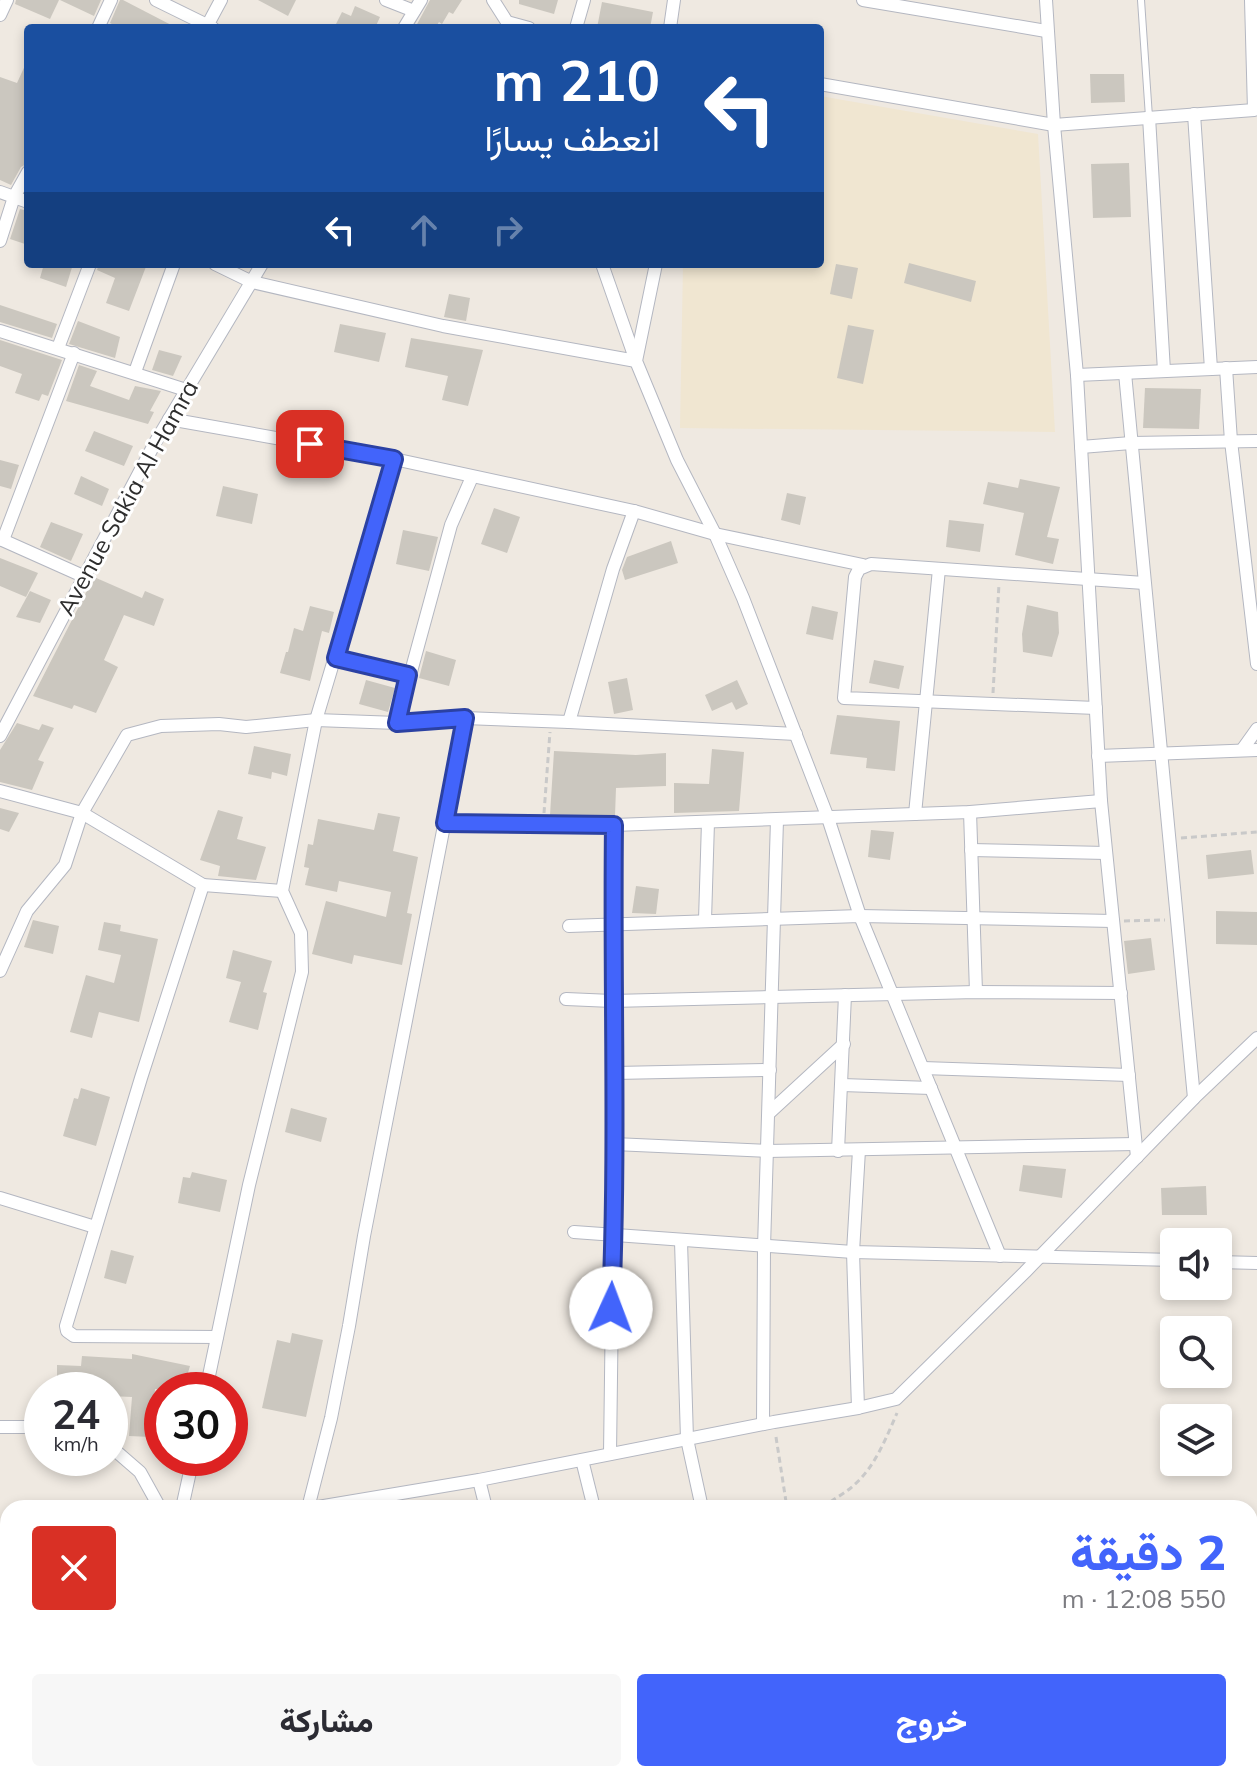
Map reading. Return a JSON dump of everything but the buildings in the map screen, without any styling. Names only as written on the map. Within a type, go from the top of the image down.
[{"type":"street","points":[[0,15],[7,0]]},
{"type":"street","points":[[100,24],[111,0]]},
{"type":"street","points":[[156,0],[203,24]]},
{"type":"street","points":[[210,24],[221,0]]},
{"type":"street","points":[[386,0],[418,6],[407,24]]},
{"type":"street","points":[[493,0],[507,24]]},
{"type":"street","points":[[577,24],[584,0]]},
{"type":"street","points":[[671,24],[674,0]]},
{"type":"street","points":[[863,0],[1046,31]]},
{"type":"street","points":[[1046,0],[1046,31],[1077,375],[1101,801],[1136,1151]]},
{"type":"street","points":[[824,85],[1054,125],[1256,110],[1251,0]]},
{"type":"street","points":[[1194,114],[1211,369]]},
{"type":"street","points":[[1149,117],[1164,371]]},
{"type":"street","points":[[0,241],[14,197],[24,179]]},
{"type":"street","points":[[0,192],[24,201]]},
{"type":"street","points":[[58,348],[88,268]]},
{"type":"street","points":[[135,372],[173,268]]},
{"type":"street","points":[[223,268],[252,282],[443,326],[636,361]]},
{"type":"street","name":"Avenue Sakia Al Hamra","points":[[0,736],[169,419],[260,268]]},
{"type":"street","points":[[603,268],[636,361],[677,460],[743,598],[828,818],[860,916],[1000,1256]]},
{"type":"street","points":[[636,361],[655,268]]},
{"type":"street","points":[[0,331],[186,390]]},
{"type":"street","points":[[74,353],[2,540],[83,576]]},
{"type":"street","points":[[1077,375],[1257,367]]},
{"type":"street","points":[[1226,368],[1231,441],[1257,664]]},
{"type":"street","points":[[1125,373],[1194,1098]]},
{"type":"street","points":[[169,419],[394,459],[863,565],[1144,583]]},
{"type":"street","points":[[1081,447],[1257,441]]},
{"type":"street","points":[[210,1372],[249,1185],[302,972],[301,933],[282,891],[316,720],[394,459]]},
{"type":"street","points":[[397,723],[451,525],[472,477]]},
{"type":"street","points":[[569,722],[613,569],[634,511]]},
{"type":"street","points":[[863,565],[855,577],[844,698],[1096,708]]},
{"type":"street","points":[[915,814],[939,569]]},
{"type":"street","points":[[336,658],[408,675]]},
{"type":"street","points":[[0,971],[27,911],[65,865],[82,813],[127,735],[161,726],[219,724],[246,727],[316,720],[397,723],[465,718],[796,734]]},
{"type":"street","points":[[312,1500],[331,1418],[465,718]]},
{"type":"street","points":[[1242,750],[1257,729]]},
{"type":"street","points":[[1098,756],[1257,750]]},
{"type":"street","points":[[0,791],[82,813],[203,885],[282,891]]},
{"type":"street","points":[[445,823],[614,825],[777,820],[970,812],[1101,801]]},
{"type":"street","points":[[970,812],[976,992]]},
{"type":"street","points":[[768,1423],[764,1247],[777,820]]},
{"type":"street","points":[[705,920],[708,822]]},
{"type":"street","points":[[610,1454],[614,1235],[614,825]]},
{"type":"street","points":[[971,850],[1106,853]]},
{"type":"street","points":[[203,885],[95,1227],[67,1319],[67,1331],[70,1334],[217,1337]]},
{"type":"street","points":[[569,926],[860,916],[1113,921]]},
{"type":"street","points":[[566,999],[612,1001],[976,992],[1121,993]]},
{"type":"street","points":[[838,1151],[845,995]]},
{"type":"street","points":[[358,1500],[479,1480],[896,1399],[1040,1256],[1136,1151],[1257,1038]]},
{"type":"street","points":[[769,1113],[844,1044]]},
{"type":"street","points":[[923,1068],[1129,1075]]},
{"type":"street","points":[[615,1073],[770,1070]]},
{"type":"street","points":[[842,1085],[931,1088]]},
{"type":"street","points":[[614,1144],[767,1151],[1136,1151]]},
{"type":"street","points":[[858,1408],[853,1252],[859,1150]]},
{"type":"street","points":[[0,1198],[95,1227]]},
{"type":"street","points":[[574,1232],[853,1252],[1160,1260]]},
{"type":"street","points":[[681,1241],[687,1439],[700,1500]]},
{"type":"street","points":[[1232,1262],[1257,1263]]},
{"type":"street","points":[[0,1427],[24,1427]]},
{"type":"street","points":[[128,1460],[140,1472],[156,1500]]},
{"type":"street","points":[[582,1460],[592,1500]]},
{"type":"street","points":[[184,1500],[189,1476]]},
{"type":"street","points":[[479,1480],[484,1500]]},
{"type":"lane","points":[[1141,0],[1149,117]]},
{"type":"path","points":[[992,704],[999,573]]},
{"type":"path","points":[[544,824],[551,720]]},
{"type":"path","points":[[1169,839],[1257,832]]},
{"type":"path","points":[[1113,921],[1177,919]]},
{"type":"path","points":[[834,1500],[854,1485],[872,1464],[886,1439],[905,1391]]},
{"type":"path","points":[[768,1423],[785,1500]]},
{"type":"shaded area","points":[[824,97],[1038,134],[1055,432],[680,428],[683,268],[824,268]]},
{"type":"route","points":[[310,444],[394,459],[336,658],[408,675],[397,723],[465,718],[445,823],[614,825],[614,1235],[611,1308]]}]
